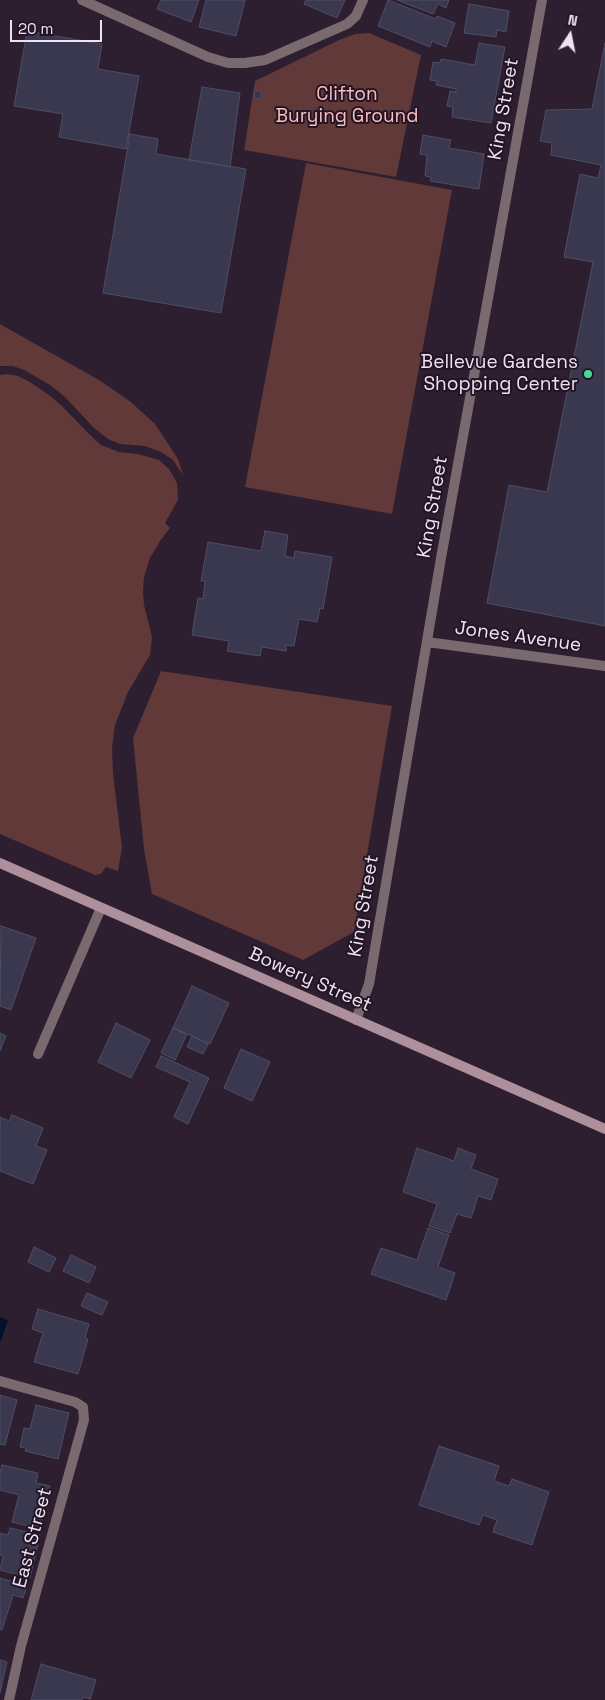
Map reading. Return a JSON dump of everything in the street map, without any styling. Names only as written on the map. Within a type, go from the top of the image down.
[{"type":"street","points":[[82,0],[208,57],[228,62],[245,63],[265,60],[347,24],[356,16],[362,0]]},
{"type":"street","name":"King Street","points":[[356,1020],[369,984],[427,642],[542,0]]},
{"type":"street","name":"Jones Avenue","points":[[427,642],[605,666]]},
{"type":"street","name":"Bowery Street","points":[[0,863],[605,1129]]},
{"type":"street","points":[[38,1054],[101,908]]},
{"type":"street","name":"East Street","points":[[0,1381],[75,1402],[83,1407],[84,1420],[21,1646],[9,1700]]},
{"type":"green space","name":"Clifton Burying Ground","points":[[369,33],[421,55],[396,177],[244,150],[255,81],[339,40],[355,34]]},
{"type":"green space","points":[[306,163],[452,190],[392,514],[245,487]]},
{"type":"green space","points":[[0,324],[99,380],[131,402],[155,424],[178,459],[183,475],[173,460],[161,452],[145,446],[120,444],[108,439],[50,385],[24,370],[13,366],[0,366]]},
{"type":"green space","points":[[0,375],[18,376],[30,382],[49,395],[101,445],[119,452],[138,454],[159,460],[169,469],[177,483],[178,500],[165,523],[170,528],[150,558],[144,577],[144,605],[152,637],[150,655],[128,692],[115,725],[112,748],[113,773],[122,848],[118,871],[106,867],[101,874],[95,875],[0,834]]},
{"type":"green space","points":[[161,671],[392,706],[354,932],[303,960],[152,894],[144,849],[133,738]]},
{"type":"water","points":[[0,1317],[8,1320],[1,1341],[0,1341]]},
{"type":"building","points":[[161,0],[199,0],[191,22],[157,9]]},
{"type":"building","points":[[206,0],[245,0],[236,36],[199,27]]},
{"type":"building","points":[[306,0],[345,0],[337,18],[304,4]]},
{"type":"building","points":[[388,0],[436,19],[437,16],[455,23],[446,47],[432,41],[430,47],[378,26]]},
{"type":"building","points":[[397,0],[449,0],[446,8],[438,4],[433,14]]},
{"type":"building","points":[[469,4],[509,11],[506,32],[497,30],[496,37],[464,33]]},
{"type":"building","points":[[27,31],[102,44],[98,69],[139,76],[126,149],[59,137],[63,114],[14,106]]},
{"type":"building","points":[[479,43],[505,47],[491,123],[452,117],[453,107],[447,106],[450,91],[456,92],[456,89],[436,85],[437,81],[430,80],[433,62],[440,63],[441,59],[475,65]]},
{"type":"building","name":"Bellevue Gardens Shopping Center","points":[[605,43],[605,626],[487,603],[509,485],[547,492],[593,262],[564,257],[580,174],[598,178],[601,165],[551,155],[552,143],[540,141],[546,110],[592,109]]},
{"type":"building","points":[[202,87],[240,93],[230,167],[189,160]]},
{"type":"building","points":[[255,90],[262,92],[261,99],[254,98]]},
{"type":"building","points":[[130,134],[158,139],[156,154],[246,169],[221,313],[103,293]]},
{"type":"building","points":[[423,135],[451,140],[449,148],[484,154],[479,189],[430,181],[431,177],[425,176],[427,155],[420,154]]},
{"type":"building","points":[[265,531],[288,535],[285,556],[294,558],[295,551],[332,557],[323,609],[320,608],[317,622],[299,619],[294,646],[286,645],[286,651],[262,647],[260,656],[227,651],[229,641],[192,635],[198,598],[203,599],[205,581],[201,581],[208,542],[261,551]]},
{"type":"building","points":[[1,926],[36,938],[11,1010],[0,1006]]},
{"type":"building","points":[[192,986],[229,1003],[210,1044],[173,1028]]},
{"type":"building","points":[[116,1023],[150,1040],[131,1078],[98,1062]]},
{"type":"building","points":[[173,1028],[187,1034],[175,1060],[161,1053]]},
{"type":"building","points":[[0,1033],[6,1036],[0,1051]]},
{"type":"building","points":[[192,1036],[208,1044],[203,1054],[187,1047]]},
{"type":"building","points":[[241,1049],[270,1062],[252,1101],[224,1088]]},
{"type":"building","points":[[161,1056],[209,1078],[188,1124],[174,1117],[190,1082],[156,1067]]},
{"type":"building","points":[[12,1115],[43,1128],[36,1146],[47,1150],[33,1184],[0,1171],[0,1117],[9,1121]]},
{"type":"building","points":[[417,1148],[454,1161],[458,1148],[476,1155],[471,1169],[498,1179],[491,1200],[478,1196],[471,1218],[457,1214],[450,1233],[429,1226],[437,1204],[403,1192]]},
{"type":"building","points":[[428,1228],[449,1235],[438,1267],[455,1273],[446,1300],[371,1274],[381,1248],[417,1260]]},
{"type":"building","points":[[34,1247],[56,1258],[49,1272],[28,1262]]},
{"type":"building","points":[[71,1255],[96,1267],[89,1283],[63,1271]]},
{"type":"building","points":[[87,1293],[108,1302],[102,1315],[81,1306]]},
{"type":"building","points":[[38,1309],[89,1324],[85,1338],[88,1339],[78,1374],[34,1362],[43,1333],[32,1329]]},
{"type":"building","points":[[0,1395],[17,1400],[5,1445],[0,1444]]},
{"type":"building","points":[[36,1405],[69,1413],[58,1459],[25,1451],[26,1448],[20,1447],[24,1428],[30,1429]]},
{"type":"building","points":[[439,1446],[499,1466],[494,1481],[509,1486],[512,1479],[549,1492],[532,1545],[493,1532],[497,1520],[483,1515],[479,1525],[419,1505]]},
{"type":"building","points":[[2,1465],[38,1473],[36,1483],[50,1486],[40,1529],[12,1522],[19,1495],[0,1490]]},
{"type":"building","points":[[10,1528],[40,1535],[30,1578],[0,1570],[3,1556],[0,1555],[0,1533],[8,1535]]},
{"type":"building","points":[[0,1578],[27,1586],[23,1598],[13,1595],[2,1630],[0,1629]]},
{"type":"building","points":[[0,1660],[7,1662],[0,1693]]},
{"type":"building","points":[[41,1664],[96,1680],[90,1699],[83,1697],[82,1700],[31,1700]]},
{"type":"place","name":"Bellevue Gardens Shopping Center","points":[[588,374]]}]
